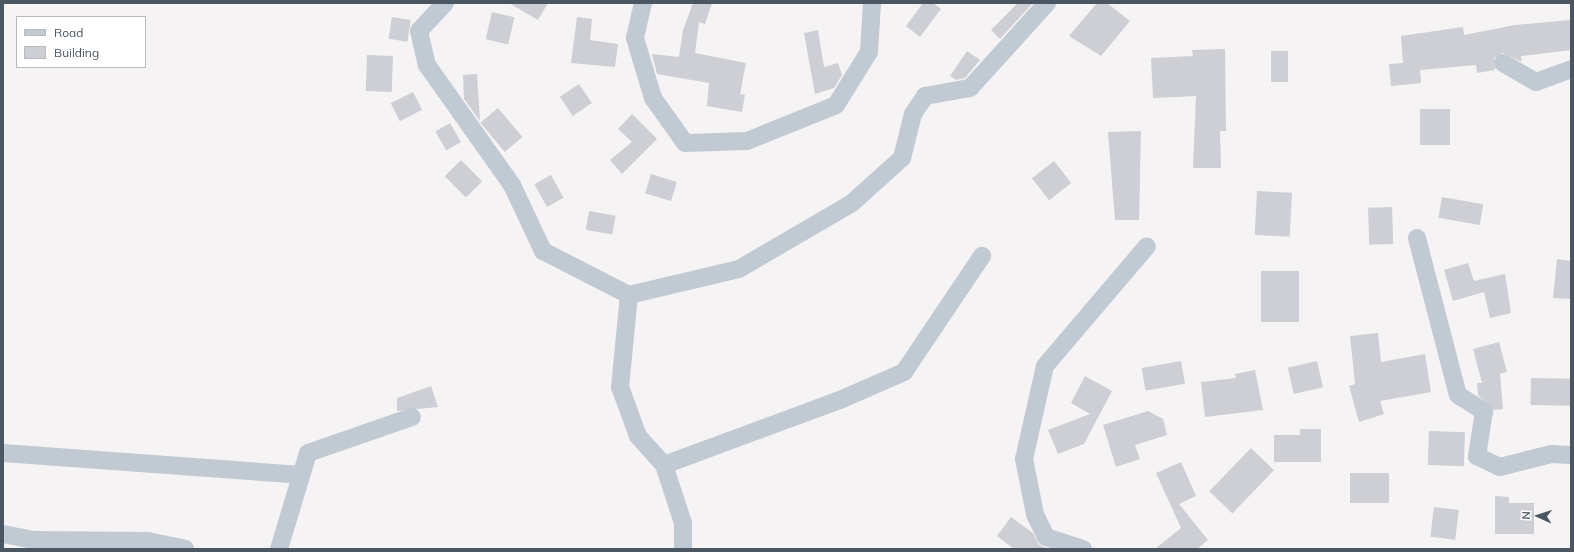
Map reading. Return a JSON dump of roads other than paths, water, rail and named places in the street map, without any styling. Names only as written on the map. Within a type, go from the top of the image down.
[{"type":"street","points":[[445,3],[418,31],[427,65],[512,185],[543,251],[630,295],[739,269],[852,203],[902,158],[913,114],[925,96],[970,88],[1047,3]]},
{"type":"street","points":[[643,3],[635,38],[653,98],[685,143],[747,141],[836,105],[868,52],[872,3]]},
{"type":"street","points":[[1503,64],[1536,82],[1571,69]]},
{"type":"street","points":[[1417,238],[1458,395],[1484,411],[1477,456],[1500,467],[1551,454],[1571,455]]},
{"type":"street","points":[[1083,549],[1046,537],[1035,514],[1024,460],[1045,366],[1147,246]]},
{"type":"street","points":[[664,465],[840,400],[904,372],[982,256]]},
{"type":"street","points":[[630,295],[620,387],[638,436],[664,465],[683,522],[683,549]]},
{"type":"street","points":[[279,549],[308,453],[412,417]]},
{"type":"street","points":[[3,453],[302,474]]},
{"type":"street","points":[[3,534],[35,540],[148,541],[185,549]]}]
